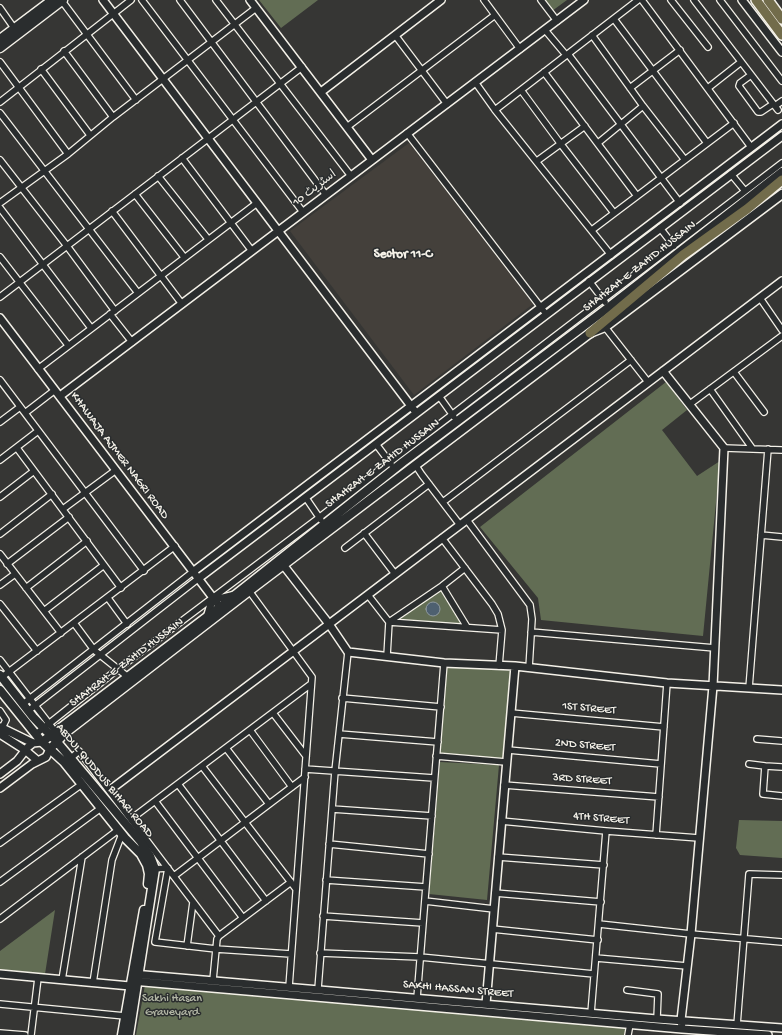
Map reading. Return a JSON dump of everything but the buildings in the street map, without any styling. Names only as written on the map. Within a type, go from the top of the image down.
[{"type":"main road","points":[[0,39],[52,0]]},
{"type":"main road","points":[[0,48],[62,0]]},
{"type":"main road","points":[[756,0],[782,35]]},
{"type":"main road","points":[[768,0],[782,19]]},
{"type":"main road","name":"SHAHRAH-E-ZAHID HUSSAIN","points":[[50,749],[56,737],[128,677],[235,595],[322,521],[393,470],[455,418],[609,307],[782,172]]},
{"type":"main road","points":[[590,333],[683,255],[747,209],[782,180]]},
{"type":"main road","name":"SHAHRAH-E-ZAHID HUSSAIN","points":[[42,742],[56,737],[250,592],[590,333],[605,327],[782,194]]},
{"type":"main road","points":[[403,462],[409,471]]},
{"type":"main road","name":"ABDUL QUDDUS BIHARI ROAD","points":[[1,676],[28,711],[46,726],[56,737],[70,758],[141,842],[150,856],[152,869]]},
{"type":"main road","name":"ABDUL QUDDUS BIHARI ROAD","points":[[0,690],[42,742],[64,762],[120,832],[141,854],[152,869]]},
{"type":"main road","points":[[130,1035],[135,979],[152,869]]},
{"type":"main road","points":[[122,1035],[125,1016],[135,979]]},
{"type":"street","points":[[62,0],[136,100]]},
{"type":"street","points":[[103,0],[417,413]]},
{"type":"street","points":[[0,102],[131,0]]},
{"type":"street","points":[[142,0],[303,212]]},
{"type":"street","points":[[180,0],[326,195]]},
{"type":"street","points":[[216,0],[351,176]]},
{"type":"street","points":[[250,0],[372,160]]},
{"type":"street","points":[[321,92],[395,35],[432,3],[441,0]]},
{"type":"street","points":[[484,0],[520,49]]},
{"type":"street","points":[[541,0],[556,21]]},
{"type":"street","name":"اسٹریٹ 10","points":[[58,393],[132,342],[584,0]]},
{"type":"street","points":[[495,110],[638,0]]},
{"type":"street","points":[[642,0],[751,147]]},
{"type":"street","points":[[671,0],[708,47]]},
{"type":"street","points":[[694,0],[775,107]]},
{"type":"street","points":[[720,0],[782,81]]},
{"type":"street","points":[[742,0],[782,52]]},
{"type":"street","points":[[0,8],[14,28]]},
{"type":"street","points":[[0,203],[68,154],[90,135],[256,8]]},
{"type":"street","points":[[348,127],[495,15]]},
{"type":"street","points":[[614,19],[707,143]]},
{"type":"street","points":[[545,30],[567,54],[680,203]]},
{"type":"street","points":[[395,35],[447,104]]},
{"type":"street","points":[[592,35],[685,160]]},
{"type":"street","points":[[630,88],[680,50]]},
{"type":"street","points":[[64,51],[114,117]]},
{"type":"street","points":[[0,62],[68,154]]},
{"type":"street","points":[[708,88],[741,62]]},
{"type":"street","points":[[0,296],[302,67]]},
{"type":"street","points":[[41,69],[90,135]]},
{"type":"street","points":[[544,72],[637,196]]},
{"type":"street","points":[[751,75],[740,83],[739,86],[758,112],[775,107],[782,101]]},
{"type":"street","points":[[475,82],[495,110],[611,255]]},
{"type":"street","points":[[522,90],[560,143],[614,213]]},
{"type":"street","points":[[598,143],[644,106]]},
{"type":"street","points":[[0,113],[138,293]]},
{"type":"street","points":[[592,230],[734,123]]},
{"type":"street","points":[[23,704],[194,571],[782,124]]},
{"type":"street","points":[[537,161],[585,126]]},
{"type":"street","points":[[407,134],[546,314]]},
{"type":"street","points":[[28,711],[199,578],[782,136]]},
{"type":"street","points":[[182,158],[252,251]]},
{"type":"street","points":[[0,160],[67,246],[132,342]]},
{"type":"street","points":[[36,734],[118,669],[213,597],[322,521],[390,462],[455,418],[603,300],[782,162]]},
{"type":"street","points":[[732,174],[745,191]]},
{"type":"street","points":[[158,176],[208,239]]},
{"type":"street","points":[[135,194],[184,257]]},
{"type":"street","points":[[38,369],[257,203]]},
{"type":"street","points":[[0,208],[91,328]]},
{"type":"street","points":[[112,211],[182,304]]},
{"type":"street","points":[[660,228],[674,246]]},
{"type":"street","points":[[0,257],[68,345]]},
{"type":"street","points":[[589,281],[609,307]]},
{"type":"street","points":[[110,790],[782,281]]},
{"type":"street","points":[[760,298],[782,330]]},
{"type":"street","name":"KHAWAJA AJMER NAGRI ROAD","points":[[0,318],[220,607]]},
{"type":"street","points":[[605,327],[648,382]]},
{"type":"street","points":[[690,404],[782,336]]},
{"type":"street","points":[[443,502],[631,360]]},
{"type":"street","points":[[663,371],[724,448],[713,686],[691,934],[681,1020],[682,1032]]},
{"type":"street","points":[[734,372],[764,412]]},
{"type":"street","points":[[1,383],[144,571]]},
{"type":"street","points":[[710,389],[752,448]]},
{"type":"street","points":[[25,413],[58,393]]},
{"type":"street","points":[[439,396],[455,418]]},
{"type":"street","points":[[0,422],[20,407]]},
{"type":"street","points":[[0,460],[38,431]]},
{"type":"street","points":[[376,444],[390,462],[393,470]]},
{"type":"street","points":[[17,448],[121,588]]},
{"type":"street","points":[[724,448],[782,450]]},
{"type":"street","points":[[749,688],[768,449]]},
{"type":"street","points":[[416,466],[460,525]]},
{"type":"street","points":[[63,509],[116,470]]},
{"type":"street","points":[[0,497],[34,471]]},
{"type":"street","points":[[345,548],[429,484]]},
{"type":"street","points":[[0,534],[52,494]]},
{"type":"street","points":[[306,498],[322,521]]},
{"type":"street","points":[[7,564],[69,517]]},
{"type":"street","points":[[467,520],[530,605],[532,619],[529,668]]},
{"type":"street","points":[[364,533],[395,574]]},
{"type":"street","points":[[761,535],[782,537]]},
{"type":"street","points":[[442,538],[498,614],[502,630],[499,666]]},
{"type":"street","points":[[26,588],[86,541]]},
{"type":"street","points":[[1,676],[9,672],[144,571],[174,546]]},
{"type":"street","points":[[0,554],[61,633]]},
{"type":"street","points":[[44,611],[104,565]]},
{"type":"street","points":[[284,566],[329,624],[348,652],[338,734],[318,989]]},
{"type":"street","points":[[389,622],[442,586],[465,568]]},
{"type":"street","points":[[0,585],[15,574]]},
{"type":"street","points":[[213,597],[223,598],[257,586]]},
{"type":"street","points":[[442,586],[468,627]]},
{"type":"street","points":[[250,592],[312,677],[289,987]]},
{"type":"street","points":[[368,595],[389,622],[387,656]]},
{"type":"street","points":[[202,628],[213,597]]},
{"type":"street","points":[[108,598],[127,624]]},
{"type":"street","points":[[0,604],[37,651]]},
{"type":"street","points":[[389,622],[502,630]]},
{"type":"street","points":[[74,623],[94,650],[128,677]]},
{"type":"street","points":[[531,632],[715,648]]},
{"type":"street","points":[[348,652],[444,662],[515,666],[667,683],[782,690]]},
{"type":"street","points":[[0,660],[36,705],[46,726]]},
{"type":"street","points":[[417,998],[444,662]]},
{"type":"street","points":[[486,1004],[515,666]]},
{"type":"street","points":[[656,835],[667,683]]},
{"type":"street","points":[[131,819],[311,684]]},
{"type":"street","points":[[342,698],[441,706]]},
{"type":"street","points":[[0,712],[6,720],[1,729]]},
{"type":"street","points":[[273,713],[306,756]]},
{"type":"street","name":"1ST STREET","points":[[511,713],[664,727]]},
{"type":"street","points":[[1,729],[33,743]]},
{"type":"street","points":[[1,729],[38,761]]},
{"type":"street","points":[[250,730],[292,787]]},
{"type":"street","points":[[338,734],[438,742]]},
{"type":"street","points":[[756,739],[782,741]]},
{"type":"street","points":[[0,774],[17,761],[28,746],[33,743],[42,742]]},
{"type":"street","points":[[226,748],[269,804]]},
{"type":"street","name":"SHAHRAH-E-ZAHID HUSSAIN","points":[[0,788],[32,764],[46,757],[50,749]]},
{"type":"street","name":"2ND STREET","points":[[508,750],[661,764]]},
{"type":"street","points":[[70,758],[79,751],[219,936]]},
{"type":"street","points":[[436,756],[506,762]]},
{"type":"street","points":[[749,764],[782,767]]},
{"type":"street","points":[[202,766],[296,889]]},
{"type":"street","points":[[765,766],[763,794],[782,796]]},
{"type":"street","points":[[306,769],[434,778]]},
{"type":"street","points":[[174,876],[305,777]]},
{"type":"street","points":[[0,843],[82,784]]},
{"type":"street","points":[[178,784],[266,900]]},
{"type":"street","name":"3RD STREET","points":[[504,785],[659,797]]},
{"type":"street","points":[[155,801],[243,918]]},
{"type":"street","points":[[0,882],[101,808]]},
{"type":"street","points":[[332,809],[432,816]]},
{"type":"street","name":"4TH STREET","points":[[501,821],[699,838]]},
{"type":"street","points":[[591,1013],[606,831]]},
{"type":"street","points":[[0,919],[82,857],[120,832]]},
{"type":"street","points":[[93,983],[112,860],[120,832]]},
{"type":"street","points":[[329,844],[429,854]]},
{"type":"street","points":[[62,980],[82,857]]},
{"type":"street","points":[[498,858],[604,866]]},
{"type":"street","points":[[152,869],[168,868]]},
{"type":"street","points":[[168,868],[155,942],[216,949],[291,954]]},
{"type":"street","points":[[736,1025],[749,874],[782,875]]},
{"type":"street","points":[[326,880],[426,887]]},
{"type":"street","points":[[213,980],[216,949],[219,936],[291,882]]},
{"type":"street","points":[[495,893],[601,902]]},
{"type":"street","points":[[425,901],[494,909]]},
{"type":"street","points":[[187,946],[193,902]]},
{"type":"street","points":[[323,916],[423,923]]},
{"type":"street","points":[[599,924],[782,942]]},
{"type":"street","points":[[492,929],[598,940]]},
{"type":"street","points":[[320,953],[489,963],[594,974]]},
{"type":"street","points":[[596,958],[687,966]]},
{"type":"street","points":[[0,974],[93,983],[135,979]]},
{"type":"street","points":[[31,1035],[38,978]]},
{"type":"street","name":"SAKHI HASSAN STREET","points":[[135,979],[213,980],[657,1019],[782,1028]]},
{"type":"street","name":"SAKHI HASSAN STREET","points":[[135,979],[630,1024],[682,1032],[768,1035]]},
{"type":"street","points":[[627,990],[658,994],[657,1019]]},
{"type":"street","points":[[0,1004],[125,1016]]},
{"type":"street","points":[[628,1035],[630,1024]]},
{"type":"street","points":[[0,1033],[25,1035]]},
{"type":"shaded area","points":[[409,143],[533,304],[414,395],[290,231]]},
{"type":"green space","points":[[259,0],[318,0],[281,28]]},
{"type":"green space","points":[[544,0],[567,0],[552,11]]},
{"type":"green space","points":[[666,382],[687,410],[662,430],[697,476],[720,461],[703,636],[541,620],[538,598],[480,527]]},
{"type":"green space","points":[[442,586],[467,627],[389,622]]},
{"type":"green space","points":[[444,663],[515,666],[506,762],[436,756]]},
{"type":"green space","points":[[440,762],[499,765],[487,900],[429,894]]},
{"type":"green space","points":[[739,820],[782,821],[782,858],[740,855],[736,848]]},
{"type":"green space","points":[[55,910],[45,974],[0,970],[0,951]]},
{"type":"green space","name":"Sakhi Hasan Graveyard","points":[[147,974],[630,1016],[628,1035],[136,1035]]},
{"type":"water","points":[[433,602],[438,604],[440,609],[438,614],[433,616],[428,614],[426,609],[428,604]]},
{"type":"district","name":"Sector 11-C","points":[[403,255]]}]
